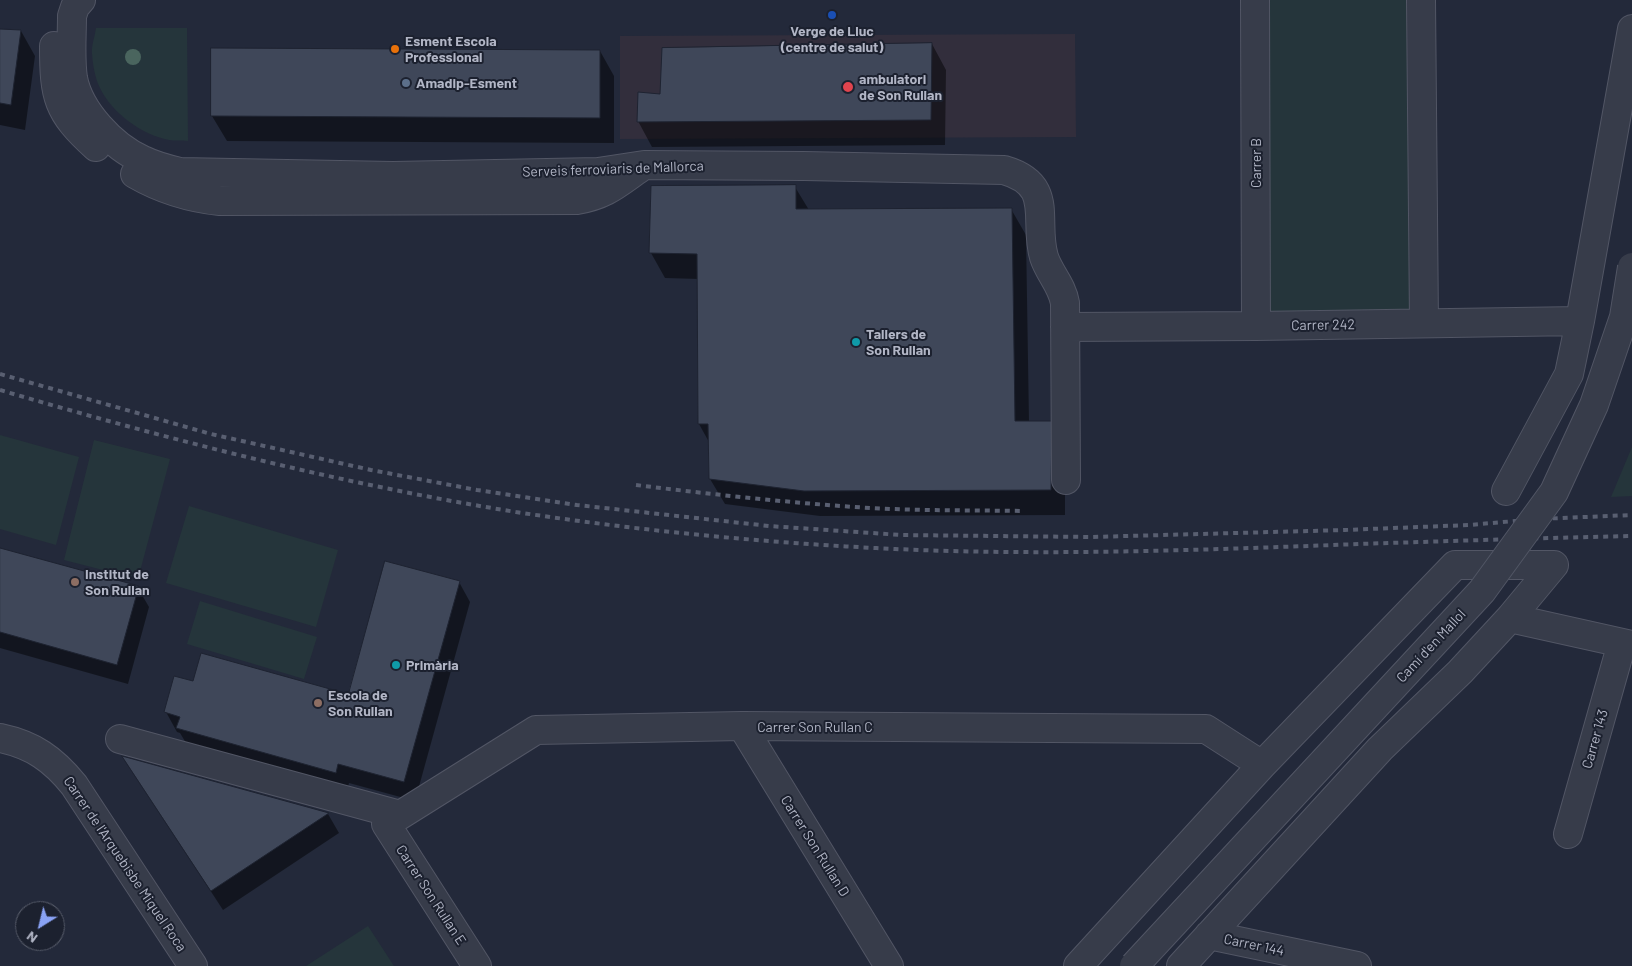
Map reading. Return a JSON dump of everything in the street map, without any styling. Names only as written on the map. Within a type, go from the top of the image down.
[{"type":"street","name":"Serveis ferroviaris de Mallorca","points":[[70,0],[58,6],[54,18],[54,80],[58,98],[64,111],[86,138],[120,166],[143,179],[198,199],[220,201],[577,200],[607,192],[644,165],[1004,170],[1018,174],[1036,193],[1040,206],[1044,257],[1063,294],[1065,303],[1066,480]]},
{"type":"street","name":"Carrer B","points":[[1255,0],[1256,326]]},
{"type":"street","points":[[1422,0],[1424,323]]},
{"type":"street","points":[[1506,491],[1569,374],[1632,28]]},
{"type":"street","name":"Camí d'en Mallol","points":[[1134,966],[1482,591],[1554,492],[1594,405],[1624,317],[1632,267]]},
{"type":"street","name":"Carrer 242","points":[[1065,327],[1580,321]]},
{"type":"street","points":[[1078,966],[1262,765],[1456,565],[1554,565],[1510,618],[1460,672],[1380,749],[1181,966]]},
{"type":"street","name":"Carrer 143","points":[[1510,618],[1627,644],[1568,834]]},
{"type":"street","name":"Carrer Son Rullan C","points":[[393,820],[536,730],[742,726],[1206,729],[1262,765]]},
{"type":"street","name":"Carrer Son Rullan D","points":[[742,726],[889,966]]},
{"type":"street","name":"Carrer de l'Arquebisbe Miquel Roca","points":[[0,738],[16,742],[33,750],[59,767],[74,785],[193,966]]},
{"type":"street","points":[[120,739],[393,820]]},
{"type":"street","name":"Carrer Son Rullan E","points":[[393,820],[477,966]]},
{"type":"street","name":"Carrer 144","points":[[1209,935],[1357,966]]},
{"type":"shaded area","points":[[1255,0],[1421,0],[1424,323],[1257,326]]},
{"type":"shaded area","points":[[96,28],[187,28],[188,141],[169,140],[138,128],[112,106],[100,88],[93,63],[92,51]]},
{"type":"shaded area","name":"ambulatori de Son Rullan","points":[[1075,34],[1076,137],[620,139],[620,36]]},
{"type":"shaded area","points":[[0,435],[79,457],[56,545],[0,529]]},
{"type":"shaded area","points":[[94,440],[170,459],[138,579],[64,560]]},
{"type":"shaded area","points":[[1632,447],[1632,496],[1611,497]]},
{"type":"shaded area","points":[[189,506],[338,550],[316,627],[166,583]]},
{"type":"shaded area","points":[[200,601],[317,637],[304,679],[187,644]]},
{"type":"shaded area","points":[[368,926],[394,966],[306,966]]},
{"type":"building","points":[[0,29],[21,30],[11,105],[0,103]]},
{"type":"building","points":[[932,43],[931,120],[637,122],[638,92],[660,94],[662,48]]},
{"type":"building","name":"Amadip-Esment","points":[[211,48],[600,50],[600,118],[211,116]]},
{"type":"building","name":"Tallers de Son Rullan","points":[[796,185],[796,209],[1012,208],[1015,421],[1052,421],[1051,490],[804,491],[709,479],[708,424],[698,424],[697,254],[649,253],[651,186]]},
{"type":"building","points":[[0,548],[139,586],[117,665],[0,632]]},
{"type":"building","name":"Primària","points":[[385,561],[460,581],[404,782],[338,764],[336,773],[176,728],[180,717],[164,712],[174,676],[193,681],[201,653],[348,694]]},
{"type":"building","points":[[122,756],[329,813],[211,891]]},
{"type":"railway","points":[[0,374],[211,434],[371,470],[477,490],[577,505],[769,526],[901,535],[1091,537],[1469,525],[1538,519],[1632,515]]},
{"type":"railway","points":[[0,390],[192,443],[385,488],[563,519],[752,540],[895,549],[1069,552],[1632,536]]},
{"type":"railway","points":[[636,485],[746,498],[855,507],[1023,511]]},
{"type":"place","name":"Verge de Lluc (centre de salut)","points":[[832,15]]},
{"type":"place","name":"Esment Escola Professional","points":[[395,49]]},
{"type":"place","name":"Amadip-Esment","points":[[406,83]]},
{"type":"place","name":"ambulatori de Son Rullan","points":[[848,87]]},
{"type":"place","name":"Tallers de Son Rullan","points":[[856,342]]},
{"type":"place","name":"Institut de Son Rullan","points":[[75,582]]},
{"type":"place","name":"Primària","points":[[396,665]]},
{"type":"place","name":"Escola de Son Rullan","points":[[318,703]]}]
